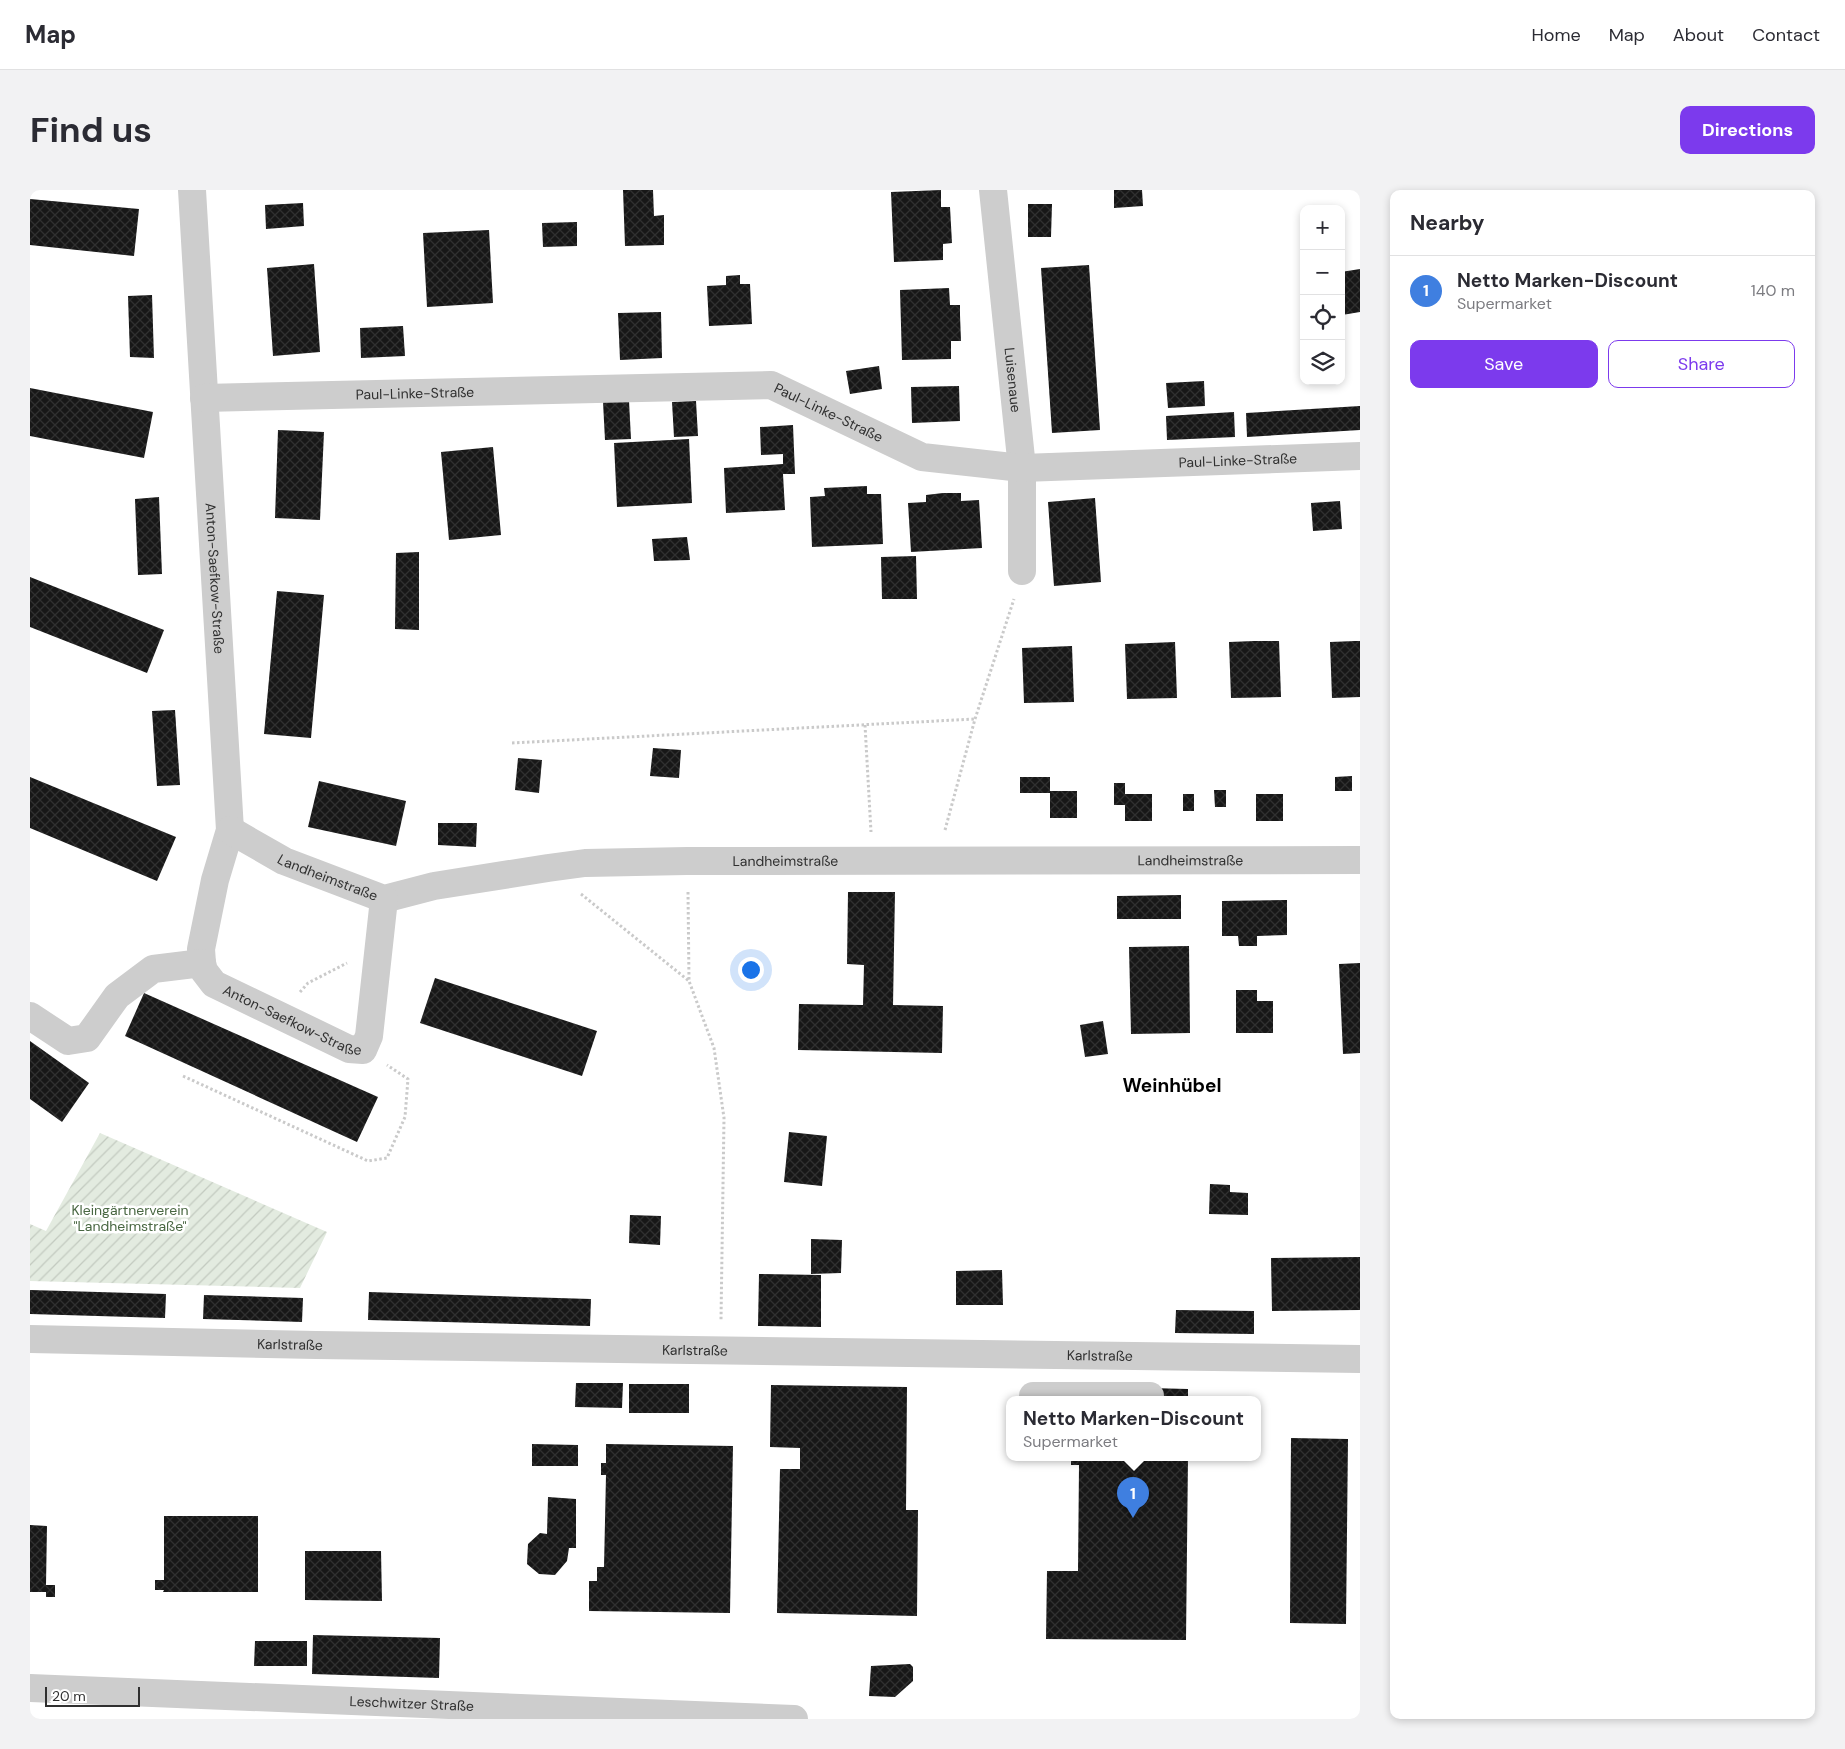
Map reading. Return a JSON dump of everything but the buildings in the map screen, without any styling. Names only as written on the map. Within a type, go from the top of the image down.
[{"type":"street","name":"Anton-Saefkow-Straße","points":[[192,190],[230,830],[215,880],[201,949],[204,971],[214,984],[349,1049],[363,1050],[369,1036],[384,899]]},
{"type":"street","name":"Luisenaue","points":[[992,190],[1022,468],[1022,571]]},
{"type":"street","name":"Paul-Linke-Straße","points":[[204,398],[770,385],[922,457],[1022,468],[1360,456]]},
{"type":"street","name":"Landheimstraße","points":[[230,830],[284,861],[384,899],[434,886],[585,863],[1360,860]]},
{"type":"street","points":[[30,1016],[68,1041],[87,1038],[117,996],[153,969],[202,963]]},
{"type":"street","name":"Karlstraße","points":[[30,1339],[316,1345],[1360,1359]]},
{"type":"street","points":[[1033,1396],[1150,1396]]},
{"type":"street","name":"Leschwitzer Straße","points":[[30,1688],[794,1719]]},
{"type":"path","points":[[937,862],[975,719],[1014,600]]},
{"type":"path","points":[[512,743],[975,719]]},
{"type":"path","points":[[865,725],[873,862]]},
{"type":"path","points":[[687,862],[689,981],[714,1048],[724,1118],[720,1351]]},
{"type":"path","points":[[548,868],[689,981]]},
{"type":"path","points":[[278,1015],[308,983],[380,945]]},
{"type":"path","points":[[183,1076],[368,1161],[387,1158],[405,1117],[408,1079],[363,1050]]},
{"type":"green space","name":"Kleingärtnerverein \"Landheimstraße\"","points":[[100,1133],[327,1232],[300,1288],[30,1281],[30,1224],[46,1231]]},
{"type":"place","name":"Netto Marken-Discount","points":[[1133,1518]]},
{"type":"district","name":"Weinhübel","points":[[1172,1085]]}]
